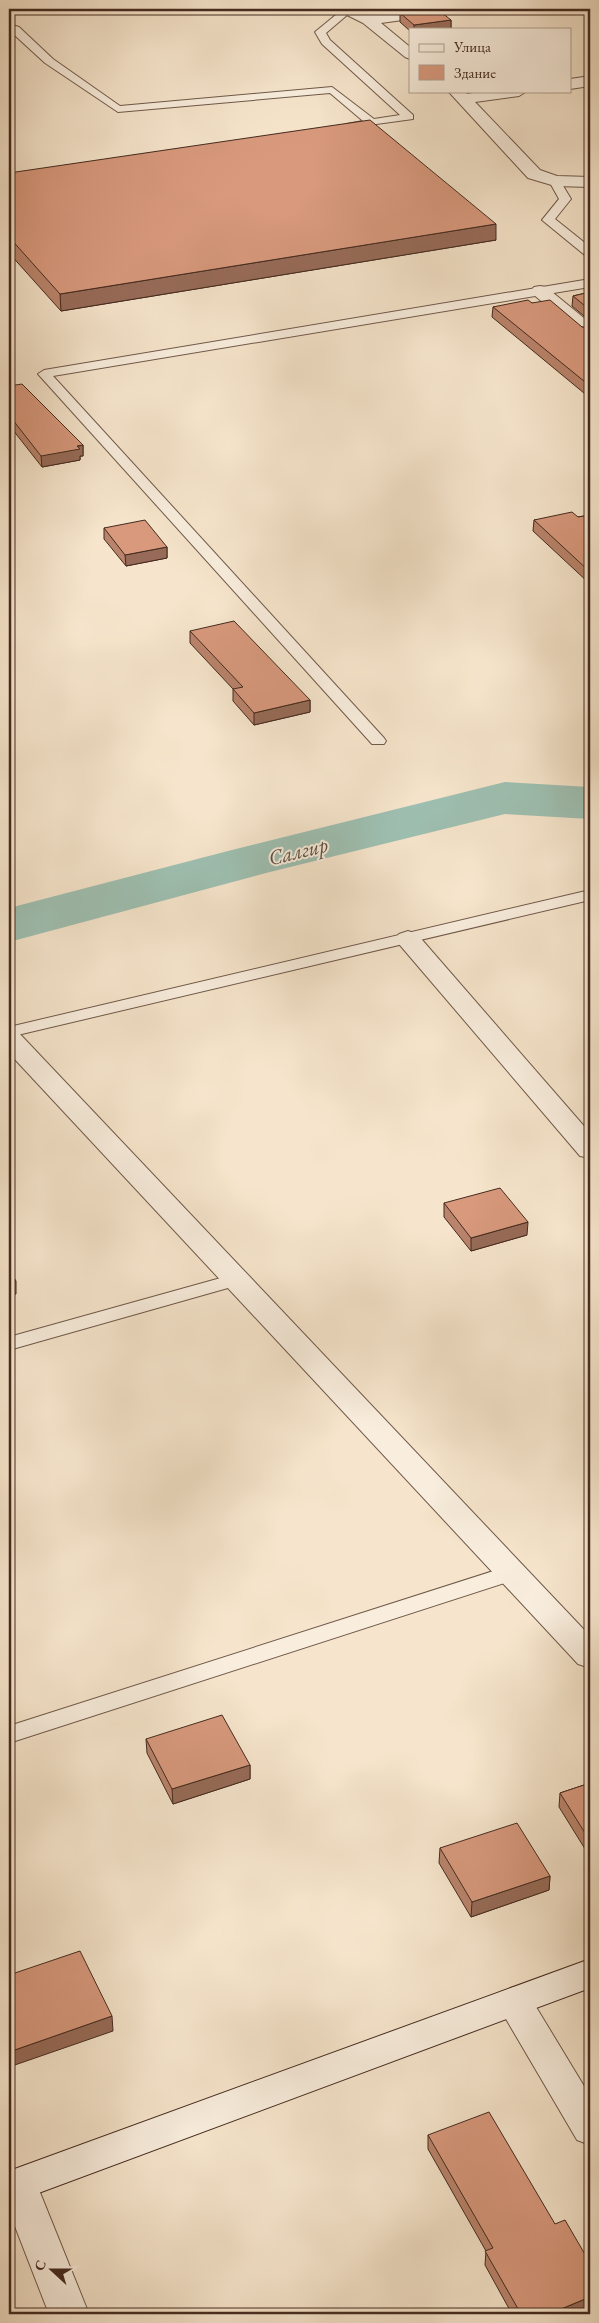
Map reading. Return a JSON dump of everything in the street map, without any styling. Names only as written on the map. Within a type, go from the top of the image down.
[{"type":"street","points":[[347,9],[368,20],[409,53]]},
{"type":"street","points":[[368,20],[454,9]]},
{"type":"street","points":[[572,84],[590,81]]},
{"type":"street","points":[[461,95],[504,92]]},
{"type":"street","points":[[461,95],[534,174],[554,181],[590,182]]},
{"type":"street","points":[[540,291],[590,332]]},
{"type":"street","points":[[408,939],[590,1150]]},
{"type":"street","points":[[9,1038],[590,1656]]},
{"type":"street","points":[[69,2314],[13,2187],[590,1973]]},
{"type":"street","points":[[514,2002],[590,2129]]},
{"type":"lane","points":[[339,128],[409,118],[326,42],[320,32],[347,9]]},
{"type":"lane","points":[[9,27],[15,29],[49,61],[118,109],[332,90],[372,123]]},
{"type":"lane","points":[[554,181],[565,199],[548,220],[590,253]]},
{"type":"lane","points":[[378,741],[44,374],[590,283]]},
{"type":"lane","points":[[9,1032],[590,895]]},
{"type":"lane","points":[[9,1344],[235,1280]]},
{"type":"lane","points":[[9,1735],[512,1573]]},
{"type":"building","points":[[437,9],[451,20],[414,25],[400,13]]},
{"type":"building","points":[[370,120],[496,224],[60,294],[9,237],[9,173]]},
{"type":"building","points":[[590,292],[590,310],[573,296]]},
{"type":"building","points":[[528,300],[532,303],[550,300],[582,327],[590,328],[590,386],[493,307]]},
{"type":"building","points":[[22,384],[83,445],[77,446],[80,449],[41,456],[9,415],[9,386]]},
{"type":"building","points":[[572,512],[578,517],[590,515],[590,572],[534,520]]},
{"type":"building","points":[[145,520],[167,547],[125,555],[104,528]]},
{"type":"building","points":[[234,621],[310,700],[254,713],[233,689],[243,687],[190,631]]},
{"type":"building","points":[[500,1188],[528,1222],[471,1238],[444,1203]]},
{"type":"building","points":[[9,1269],[16,1281],[9,1283]]},
{"type":"building","points":[[222,1715],[250,1765],[172,1789],[146,1739]]},
{"type":"building","points":[[590,1783],[590,1841],[560,1793]]},
{"type":"building","points":[[517,1823],[550,1876],[472,1902],[440,1848]]},
{"type":"building","points":[[80,1951],[112,2016],[9,2052],[9,1975]]},
{"type":"building","points":[[489,2112],[555,2224],[565,2220],[590,2263],[590,2297],[549,2314],[521,2314],[485,2251],[493,2248],[428,2135]]},
{"type":"waterway","name":"Салгир","points":[[9,925],[247,862],[505,798],[590,803]]}]
